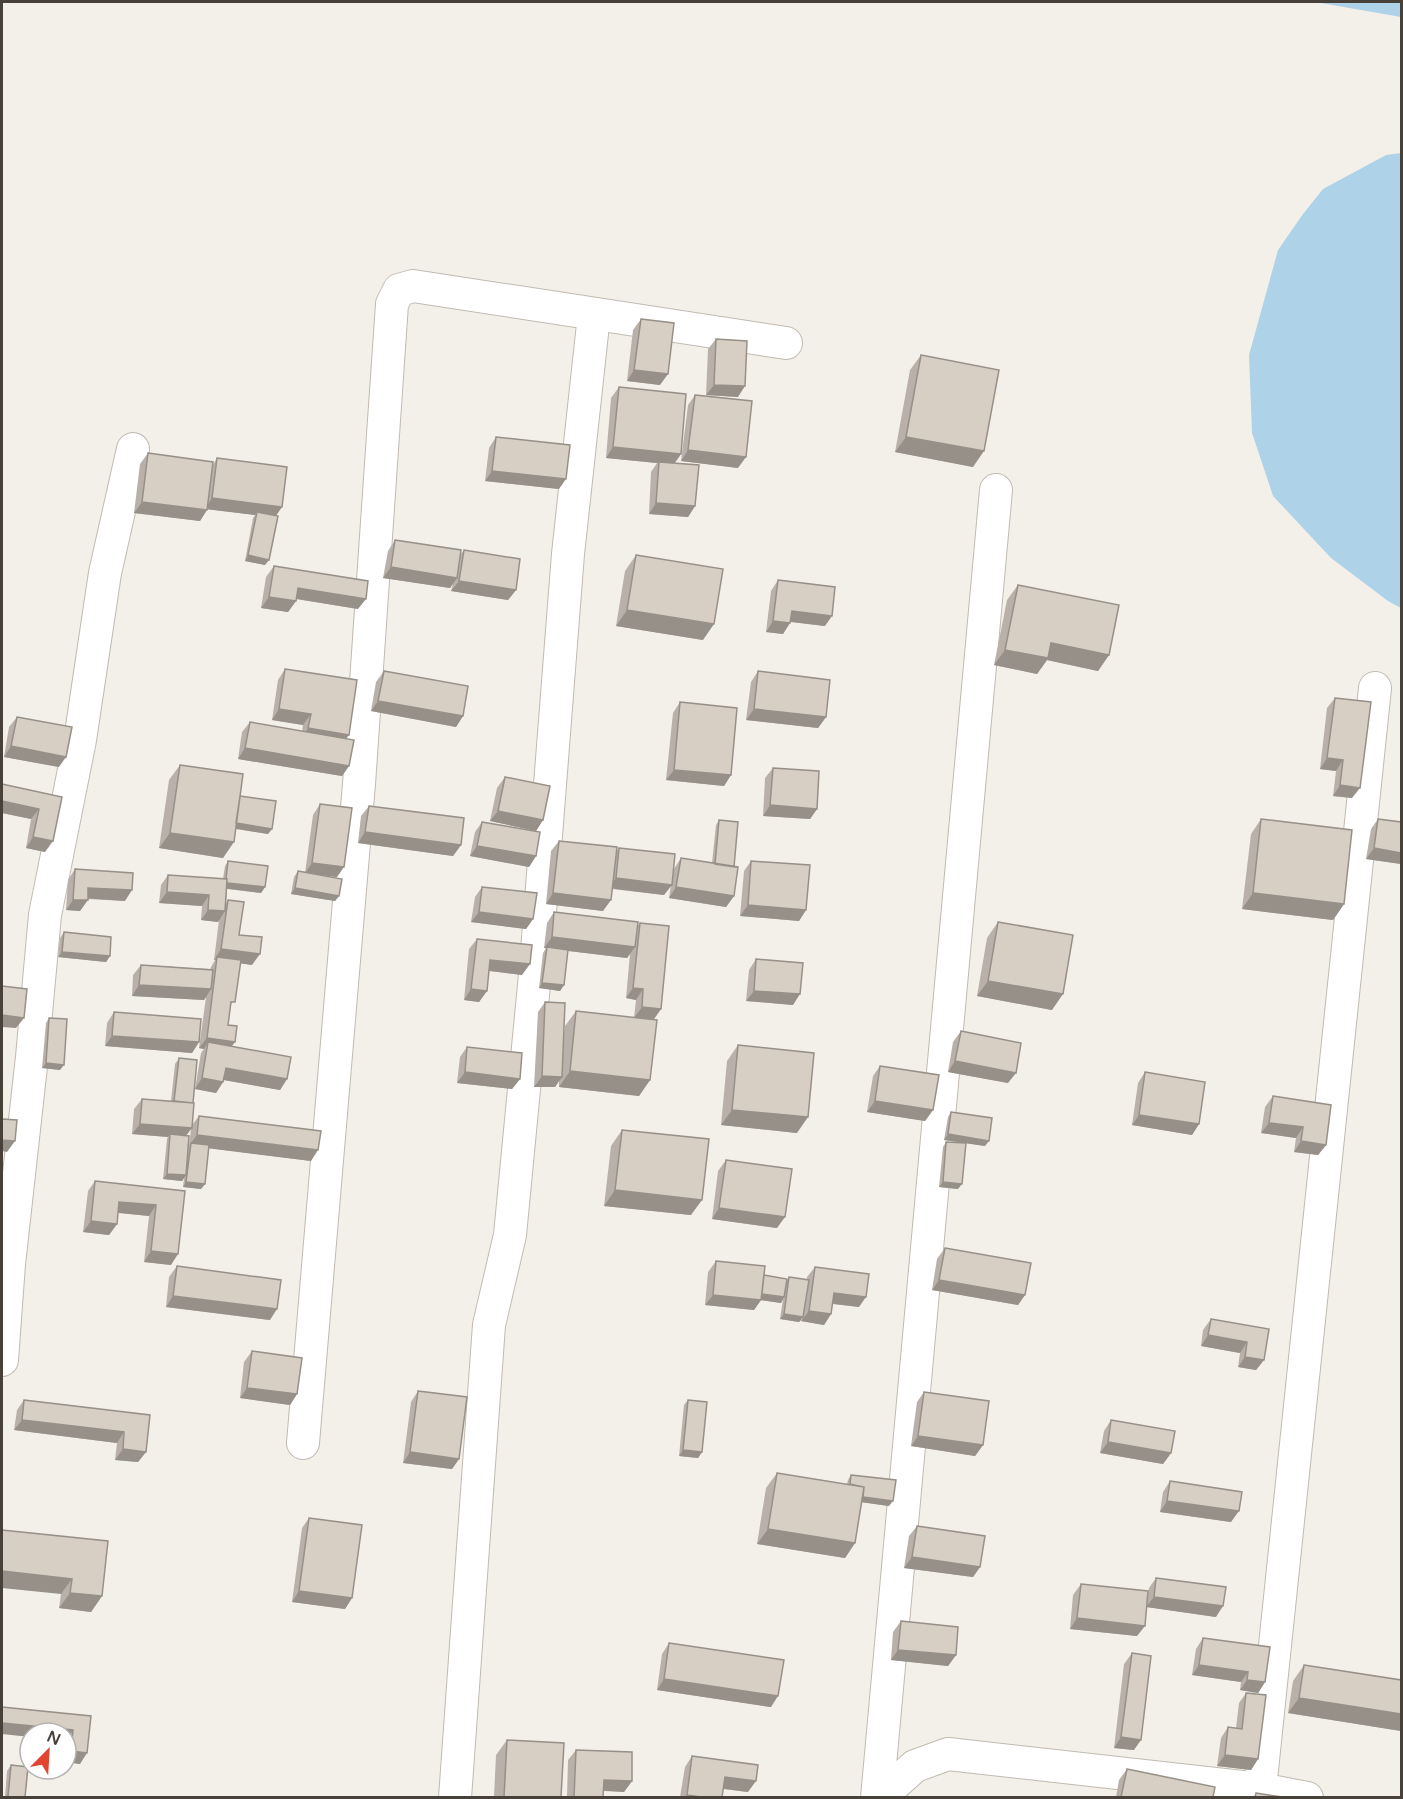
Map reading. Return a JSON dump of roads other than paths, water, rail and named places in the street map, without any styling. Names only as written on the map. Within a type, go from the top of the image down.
[{"type":"street","points":[[303,1443],[359,784],[392,304],[399,290],[413,286],[786,343]]},
{"type":"street","points":[[455,1797],[489,1325],[510,1235],[536,964],[568,554],[594,315]]},
{"type":"street","points":[[2,1360],[9,1264],[45,915],[80,740],[105,573],[133,449]]},
{"type":"street","points":[[878,1797],[996,490]]},
{"type":"street","points":[[1260,1789],[1375,688]]},
{"type":"street","points":[[878,1797],[915,1766],[948,1754],[1260,1789],[1307,1797]]},
{"type":"water","points":[[1315,2],[1401,2],[1401,17]]},
{"type":"water","points":[[1402,153],[1401,608],[1388,601],[1331,558],[1273,496],[1252,433],[1249,355],[1278,250],[1303,214],[1323,189],[1386,155]]}]
